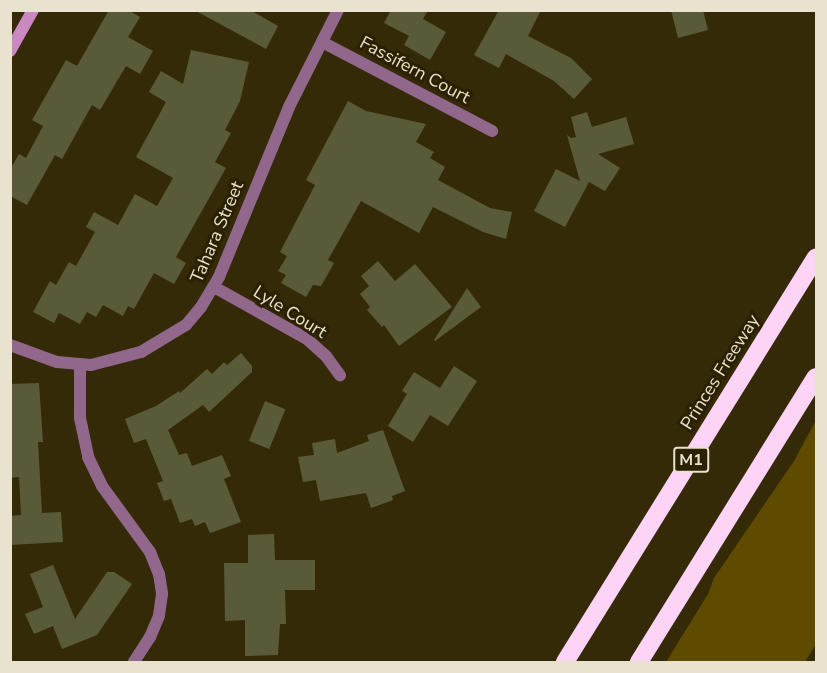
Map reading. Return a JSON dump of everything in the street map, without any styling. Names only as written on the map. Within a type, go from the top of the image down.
[{"type":"highway","name":"Princes Freeway","points":[[565,663],[816,257]]},
{"type":"highway","points":[[639,663],[816,376]]},
{"type":"street","points":[[10,51],[33,10]]},
{"type":"street","name":"Tahara Street","points":[[10,345],[45,359],[80,365],[129,357],[163,342],[186,325],[214,287],[289,107],[338,10]]},
{"type":"street","name":"Fassifern Court","points":[[322,42],[492,131]]},
{"type":"street","name":"Lyle Court","points":[[214,287],[307,339],[326,356],[340,375]]},
{"type":"street","points":[[80,365],[80,418],[88,457],[102,486],[150,552],[159,574],[162,594],[159,616],[150,637],[134,661]]},
{"type":"shaded area","points":[[816,420],[816,644],[805,662],[666,662],[708,594],[714,578],[794,461]]},
{"type":"building","points":[[109,10],[128,10],[140,17],[128,37],[153,51],[140,74],[126,66],[100,110],[92,105],[62,159],[55,155],[27,205],[10,196],[10,170],[19,154],[26,158],[43,126],[32,120],[66,60],[77,66]]},
{"type":"building","points":[[194,10],[250,10],[278,26],[266,49]]},
{"type":"building","points":[[391,10],[428,10],[423,19],[446,32],[430,60],[404,45],[409,36],[384,23]]},
{"type":"building","points":[[499,10],[541,10],[528,36],[571,58],[592,79],[574,99],[554,81],[506,54],[499,68],[474,55]]},
{"type":"building","points":[[671,10],[703,10],[708,30],[678,38]]},
{"type":"building","points":[[191,50],[249,62],[240,101],[225,130],[231,133],[215,162],[226,168],[176,257],[186,263],[174,284],[154,273],[134,309],[128,306],[123,316],[103,305],[96,317],[87,312],[80,324],[59,313],[54,323],[33,312],[50,281],[56,285],[69,262],[76,266],[95,232],[86,227],[94,212],[118,225],[135,194],[157,206],[173,178],[136,157],[166,102],[149,92],[161,71],[183,84]]},
{"type":"building","points":[[348,101],[366,111],[426,124],[416,142],[434,152],[430,158],[445,167],[438,180],[490,208],[512,212],[506,239],[483,232],[433,207],[419,233],[361,201],[328,260],[334,263],[321,286],[313,285],[306,297],[281,283],[286,275],[278,271],[287,256],[280,252],[315,185],[306,180]]},
{"type":"building","points":[[587,112],[592,127],[626,117],[634,144],[598,154],[620,168],[605,191],[589,182],[565,227],[534,211],[556,169],[580,181],[567,135],[571,138],[576,137],[571,117]]},
{"type":"building","points":[[378,261],[395,281],[415,264],[452,307],[399,346],[384,325],[382,327],[367,310],[370,307],[360,294],[369,286],[361,276]]},
{"type":"building","points":[[467,288],[481,307],[435,341],[434,340]]},
{"type":"building","points":[[241,353],[252,366],[252,372],[209,412],[203,405],[168,430],[179,455],[187,453],[192,466],[222,455],[231,476],[224,479],[241,522],[210,533],[205,522],[195,526],[192,519],[180,523],[171,499],[164,501],[157,483],[163,481],[146,439],[134,443],[125,419],[156,406],[179,391],[180,393],[207,369],[212,374],[224,362],[227,365]]},
{"type":"building","points":[[454,366],[477,381],[448,426],[430,415],[413,442],[388,426],[407,394],[402,391],[414,372],[440,388]]},
{"type":"building","points":[[39,383],[43,442],[38,442],[42,513],[61,512],[63,542],[10,545],[10,516],[21,515],[19,477],[10,478],[10,384]]},
{"type":"building","points":[[265,401],[285,409],[269,449],[249,441]]},
{"type":"building","points":[[383,430],[405,491],[392,496],[393,500],[371,508],[366,493],[320,501],[316,480],[303,482],[298,457],[314,455],[312,443],[335,439],[337,453],[369,441],[367,435]]},
{"type":"building","points":[[274,534],[275,560],[315,560],[315,590],[285,590],[286,624],[280,624],[278,655],[245,656],[245,620],[225,621],[224,563],[248,563],[248,535]]},
{"type":"building","points":[[53,565],[75,619],[107,572],[114,572],[132,584],[97,635],[62,649],[53,626],[34,634],[25,614],[43,607],[30,574]]}]
